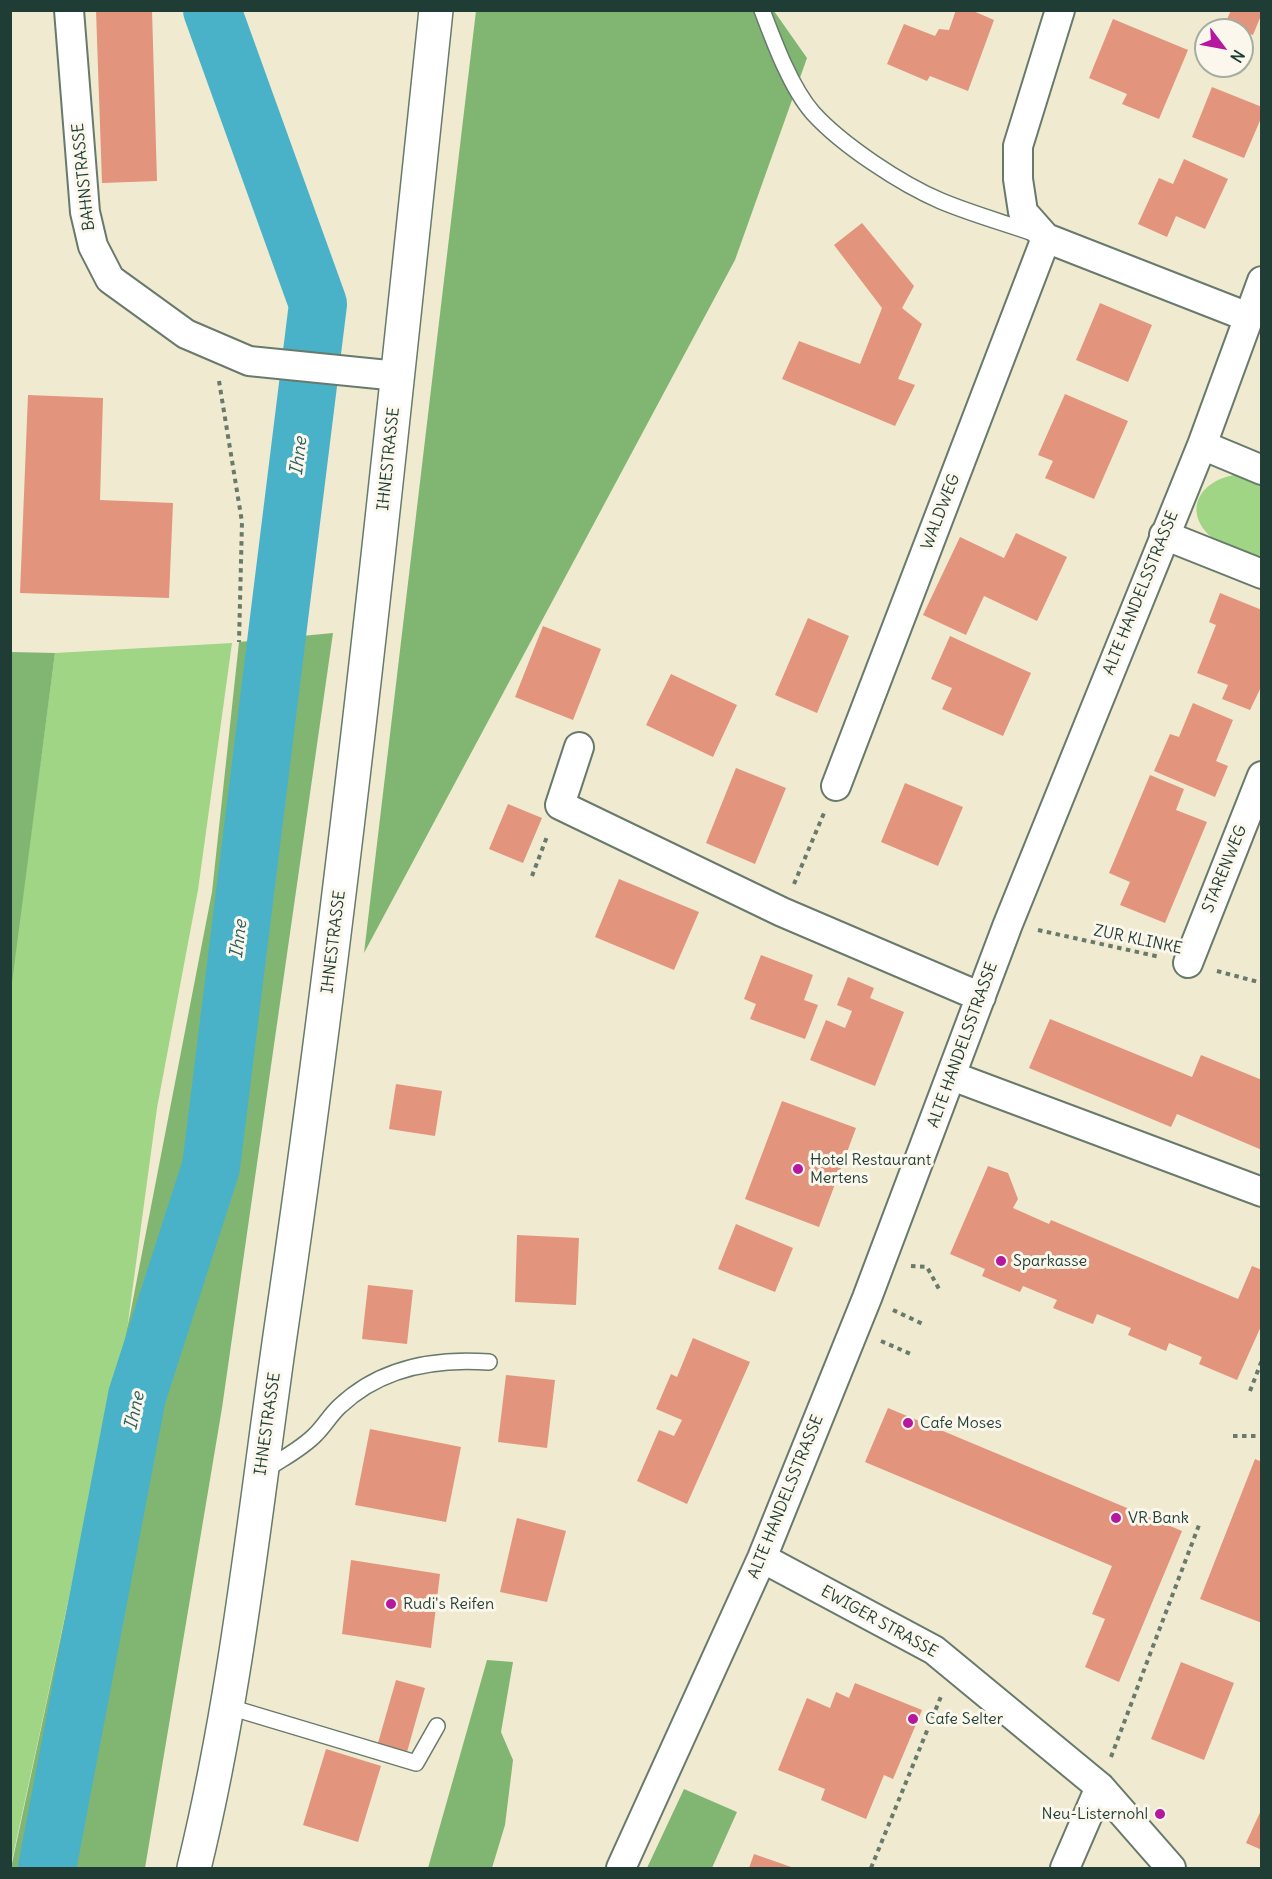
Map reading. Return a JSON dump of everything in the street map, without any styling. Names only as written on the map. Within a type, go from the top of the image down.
[{"type":"main road","name":"IHNESTRASSE","points":[[194,1869],[226,1706],[317,1087],[398,376],[436,10]]},
{"type":"street","name":"BAHNSTRASSE","points":[[69,10],[85,212],[93,246],[110,279],[186,334],[249,361],[360,374],[398,376]]},
{"type":"street","points":[[1060,10],[1018,146],[1018,179],[1023,212],[1046,238],[1248,317]]},
{"type":"street","name":"WALDWEG","points":[[836,786],[1046,238]]},
{"type":"street","name":"ALTE HANDELSSTRASSE","points":[[621,1869],[762,1558],[880,1264],[1008,924],[1202,445],[1262,281]]},
{"type":"street","points":[[1202,445],[1262,470]]},
{"type":"street","points":[[1164,535],[1262,574]]},
{"type":"street","points":[[579,747],[560,805],[782,912],[981,997]]},
{"type":"street","name":"STARENWEG","points":[[1188,963],[1262,776]]},
{"type":"street","points":[[952,1076],[1262,1192]]},
{"type":"street","name":"EWIGER STRASSE","points":[[762,1558],[934,1650],[1100,1787],[1171,1869]]},
{"type":"street","points":[[1065,1869],[1100,1787]]},
{"type":"lane","points":[[762,10],[779,56],[812,112],[840,137],[899,179],[941,201],[1046,238]]},
{"type":"lane","points":[[261,1473],[315,1435],[339,1407],[367,1384],[398,1370],[432,1362],[489,1362]]},
{"type":"lane","points":[[226,1706],[416,1763],[437,1726]]},
{"type":"path","points":[[214,346],[242,522],[239,642]]},
{"type":"path","points":[[782,912],[836,786]]},
{"type":"path","points":[[532,876],[560,805]]},
{"type":"path","name":"ZUR KLINKE","points":[[1008,924],[1188,963],[1262,983]]},
{"type":"path","points":[[880,1264],[927,1267],[939,1289]]},
{"type":"path","points":[[1251,1391],[1262,1360]]},
{"type":"path","points":[[1233,1436],[1262,1436]]},
{"type":"path","points":[[1100,1787],[1199,1525]]},
{"type":"path","points":[[871,1869],[953,1666]]},
{"type":"green space","points":[[476,11],[774,11],[807,58],[735,260],[364,953]]},
{"type":"green space","points":[[1234,475],[1261,486],[1261,557],[1226,545],[1209,535],[1197,516],[1199,498],[1205,490],[1222,478]]},
{"type":"green space","points":[[333,633],[222,1408],[145,1868],[11,1868],[130,1315],[212,892],[239,642]]},
{"type":"green space","points":[[232,643],[198,890],[157,1108],[127,1330],[11,1865],[10,990],[55,653]]},
{"type":"green space","points":[[10,652],[55,653],[11,990]]},
{"type":"green space","points":[[487,1660],[513,1662],[501,1732],[513,1760],[505,1825],[492,1868],[428,1868]]},
{"type":"green space","points":[[684,1789],[737,1812],[712,1868],[647,1868]]},
{"type":"building","points":[[96,10],[152,10],[157,181],[102,183]]},
{"type":"building","points":[[956,10],[971,10],[994,20],[968,91],[930,76],[927,81],[887,64],[904,24],[935,36],[939,29],[949,30]]},
{"type":"building","points":[[1231,10],[1262,10],[1262,19],[1260,18],[1254,33],[1254,18],[1228,18]]},
{"type":"building","points":[[1113,19],[1188,50],[1159,119],[1122,104],[1127,94],[1089,78]]},
{"type":"building","points":[[1212,87],[1262,107],[1262,116],[1244,158],[1192,137]]},
{"type":"building","points":[[1184,159],[1228,179],[1205,229],[1176,216],[1167,237],[1138,224],[1159,178],[1173,184]]},
{"type":"building","points":[[862,223],[914,286],[902,308],[922,324],[898,379],[915,385],[895,426],[782,379],[799,341],[860,364],[882,308],[834,245]]},
{"type":"building","points":[[1100,303],[1152,325],[1128,382],[1076,360]]},
{"type":"building","points":[[1065,394],[1128,421],[1094,499],[1045,478],[1053,461],[1038,455]]},
{"type":"building","points":[[28,395],[103,398],[100,500],[173,503],[169,598],[20,593]]},
{"type":"building","points":[[1016,533],[1067,557],[1037,621],[984,596],[966,635],[923,615],[960,537],[1004,558]]},
{"type":"building","points":[[1220,593],[1262,610],[1262,685],[1250,710],[1222,699],[1228,685],[1197,673],[1216,625],[1209,622]]},
{"type":"building","points":[[808,618],[849,636],[817,713],[775,695]]},
{"type":"building","points":[[543,626],[601,649],[573,720],[515,697]]},
{"type":"building","points":[[950,636],[1031,673],[1003,736],[942,709],[952,688],[931,679]]},
{"type":"building","points":[[671,674],[737,705],[713,757],[646,725]]},
{"type":"building","points":[[1193,703],[1233,720],[1216,761],[1228,766],[1215,797],[1154,771],[1170,734],[1179,737]]},
{"type":"building","points":[[736,768],[786,788],[755,864],[706,843]]},
{"type":"building","points":[[1150,775],[1184,789],[1176,810],[1207,822],[1165,923],[1120,905],[1130,882],[1109,873]]},
{"type":"building","points":[[905,783],[963,807],[938,866],[881,842]]},
{"type":"building","points":[[508,804],[542,818],[523,863],[489,849]]},
{"type":"building","points":[[619,879],[699,912],[674,970],[595,937]]},
{"type":"building","points":[[761,955],[813,975],[804,1000],[818,1005],[805,1039],[750,1019],[756,1004],[744,999]]},
{"type":"building","points":[[848,977],[874,988],[870,998],[904,1012],[875,1086],[810,1060],[826,1020],[845,1028],[852,1011],[837,1005]]},
{"type":"building","points":[[1050,1019],[1192,1077],[1201,1055],[1262,1080],[1262,1150],[1177,1114],[1171,1127],[1029,1068]]},
{"type":"building","points":[[396,1084],[442,1091],[435,1136],[389,1129]]},
{"type":"building","points":[[782,1101],[856,1128],[819,1227],[745,1199]]},
{"type":"building","points":[[988,1166],[1008,1173],[1018,1199],[1013,1208],[1049,1224],[1051,1220],[1238,1299],[1252,1266],[1262,1270],[1262,1324],[1237,1380],[1199,1364],[1202,1357],[1169,1343],[1166,1351],[1128,1335],[1131,1328],[1097,1314],[1093,1324],[1053,1308],[1057,1300],[1023,1286],[1020,1292],[982,1276],[985,1269],[950,1254]]},
{"type":"building","points":[[736,1224],[793,1248],[775,1292],[718,1269]]},
{"type":"building","points":[[517,1235],[579,1238],[576,1305],[515,1302]]},
{"type":"building","points":[[368,1285],[413,1290],[407,1344],[362,1339]]},
{"type":"building","points":[[693,1338],[750,1362],[687,1504],[637,1481],[659,1430],[674,1436],[682,1420],[656,1409],[671,1374],[677,1377]]},
{"type":"building","points":[[506,1375],[555,1380],[547,1448],[498,1442]]},
{"type":"building","points":[[888,1408],[1182,1531],[1119,1682],[1085,1667],[1105,1619],[1092,1614],[1112,1566],[865,1462]]},
{"type":"building","points":[[370,1429],[461,1447],[446,1522],[355,1505]]},
{"type":"building","points":[[1255,1459],[1262,1462],[1262,1623],[1200,1599]]},
{"type":"building","points":[[517,1518],[566,1531],[547,1602],[500,1592]]},
{"type":"building","name":"Rudi's Reifen","points":[[351,1560],[440,1574],[431,1648],[342,1634]]},
{"type":"building","points":[[1181,1662],[1234,1683],[1204,1760],[1151,1739]]},
{"type":"building","points":[[396,1680],[425,1688],[407,1752],[378,1743]]},
{"type":"building","points":[[855,1683],[922,1710],[893,1779],[884,1775],[866,1819],[821,1800],[825,1789],[778,1770],[807,1698],[830,1708],[836,1692],[849,1698]]},
{"type":"building","points":[[326,1749],[381,1766],[358,1842],[303,1825]]},
{"type":"building","points":[[1262,1808],[1262,1850],[1246,1843]]},
{"type":"building","points":[[754,1854],[794,1868],[749,1868]]},
{"type":"waterway","name":"Ihne","points":[[47,1868],[137,1396],[211,1167],[318,304],[212,10]]},
{"type":"place","name":"Hotel Restaurant Mertens","points":[[798,1169]]},
{"type":"place","name":"Sparkasse","points":[[1001,1261]]},
{"type":"place","name":"Cafe Moses","points":[[908,1423]]},
{"type":"place","name":"VR Bank","points":[[1116,1518]]},
{"type":"place","name":"Rudi's Reifen","points":[[391,1604]]},
{"type":"place","name":"Cafe Selter","points":[[913,1719]]},
{"type":"place","name":"Neu-Listernohl","points":[[1160,1814]]}]
